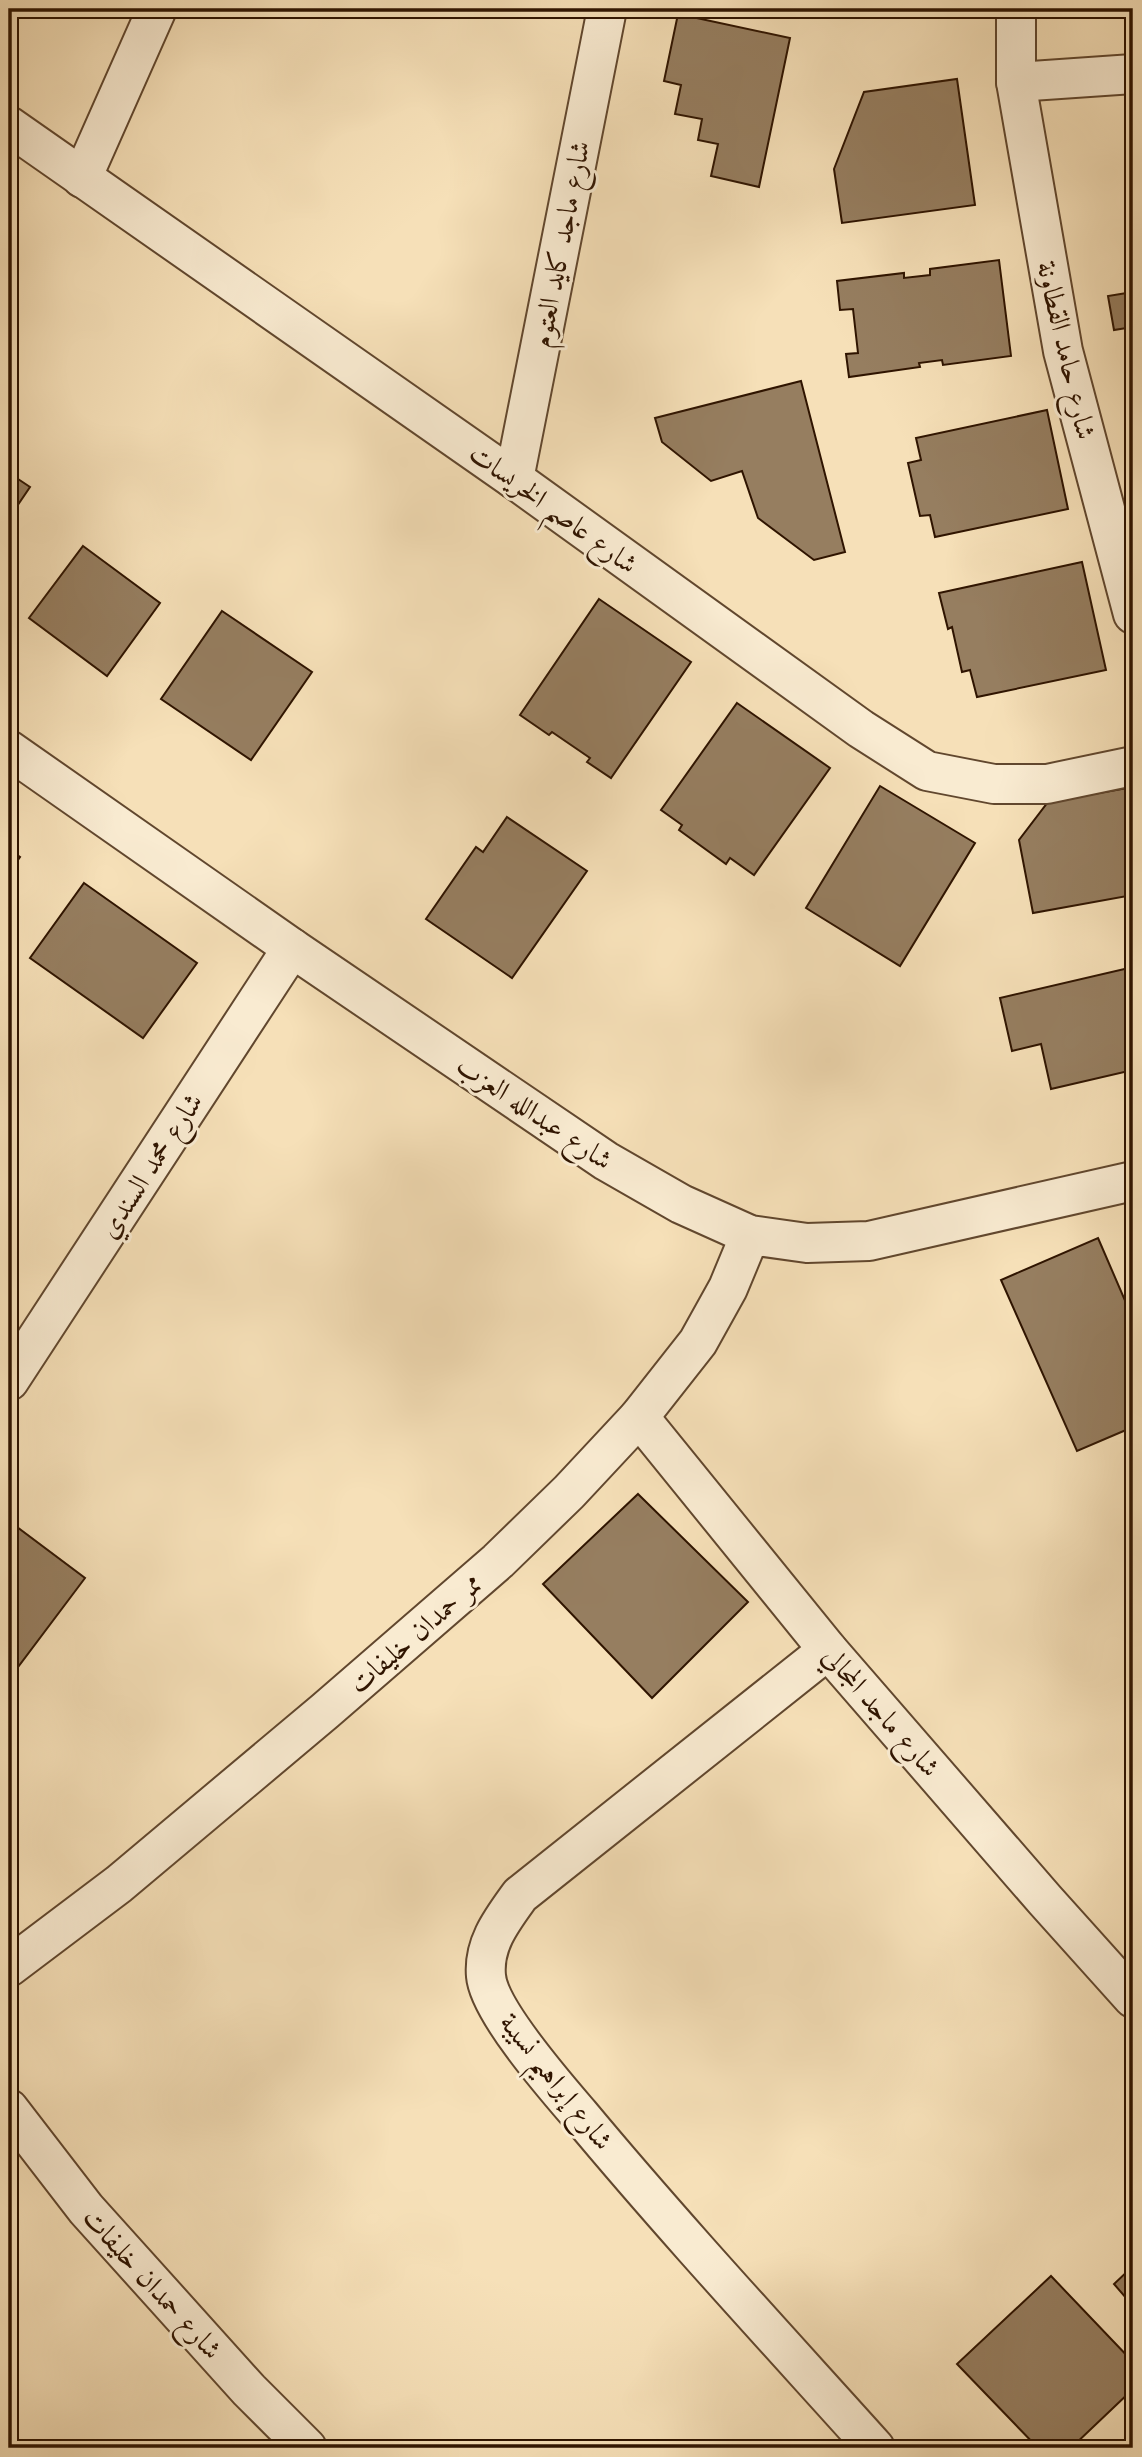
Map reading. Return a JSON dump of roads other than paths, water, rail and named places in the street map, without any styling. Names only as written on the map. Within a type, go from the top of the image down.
[{"type":"street","points":[[82,178],[157,9]]},
{"type":"street","name":"شارع ماجد كايد العتوم","points":[[514,479],[607,9]]},
{"type":"street","name":"شارع حامد القطاونة","points":[[1016,9],[1016,82],[1063,351],[1133,614]]},
{"type":"street","points":[[1016,82],[1133,74]]},
{"type":"street","name":"شارع عاصم الخريسات","points":[[9,126],[514,479],[861,729],[927,771],[994,784],[1047,784],[1133,766]]},
{"type":"street","name":"شارع عبدالله العزب","points":[[9,750],[292,948],[606,1161],[681,1204],[750,1234],[807,1243],[869,1241],[1133,1181]]},
{"type":"street","name":"شارع محمد السندي","points":[[9,1381],[292,948]]},
{"type":"street","name":"ممر حمدان خليفات","points":[[9,1967],[119,1884],[325,1711],[488,1570],[569,1492],[639,1417],[698,1342],[728,1288],[750,1234]]},
{"type":"street","name":"شارع ماجد المجالي","points":[[639,1417],[828,1650],[1035,1890],[1133,1998]]},
{"type":"street","name":"شارع إبراهيم نسيبة","points":[[828,1650],[520,1895],[500,1922],[486,1951],[486,1978],[499,2008],[531,2057],[627,2171],[875,2448]]},
{"type":"street","name":"شارع حمدان خليفات","points":[[9,2109],[86,2208],[249,2390],[307,2448]]}]
